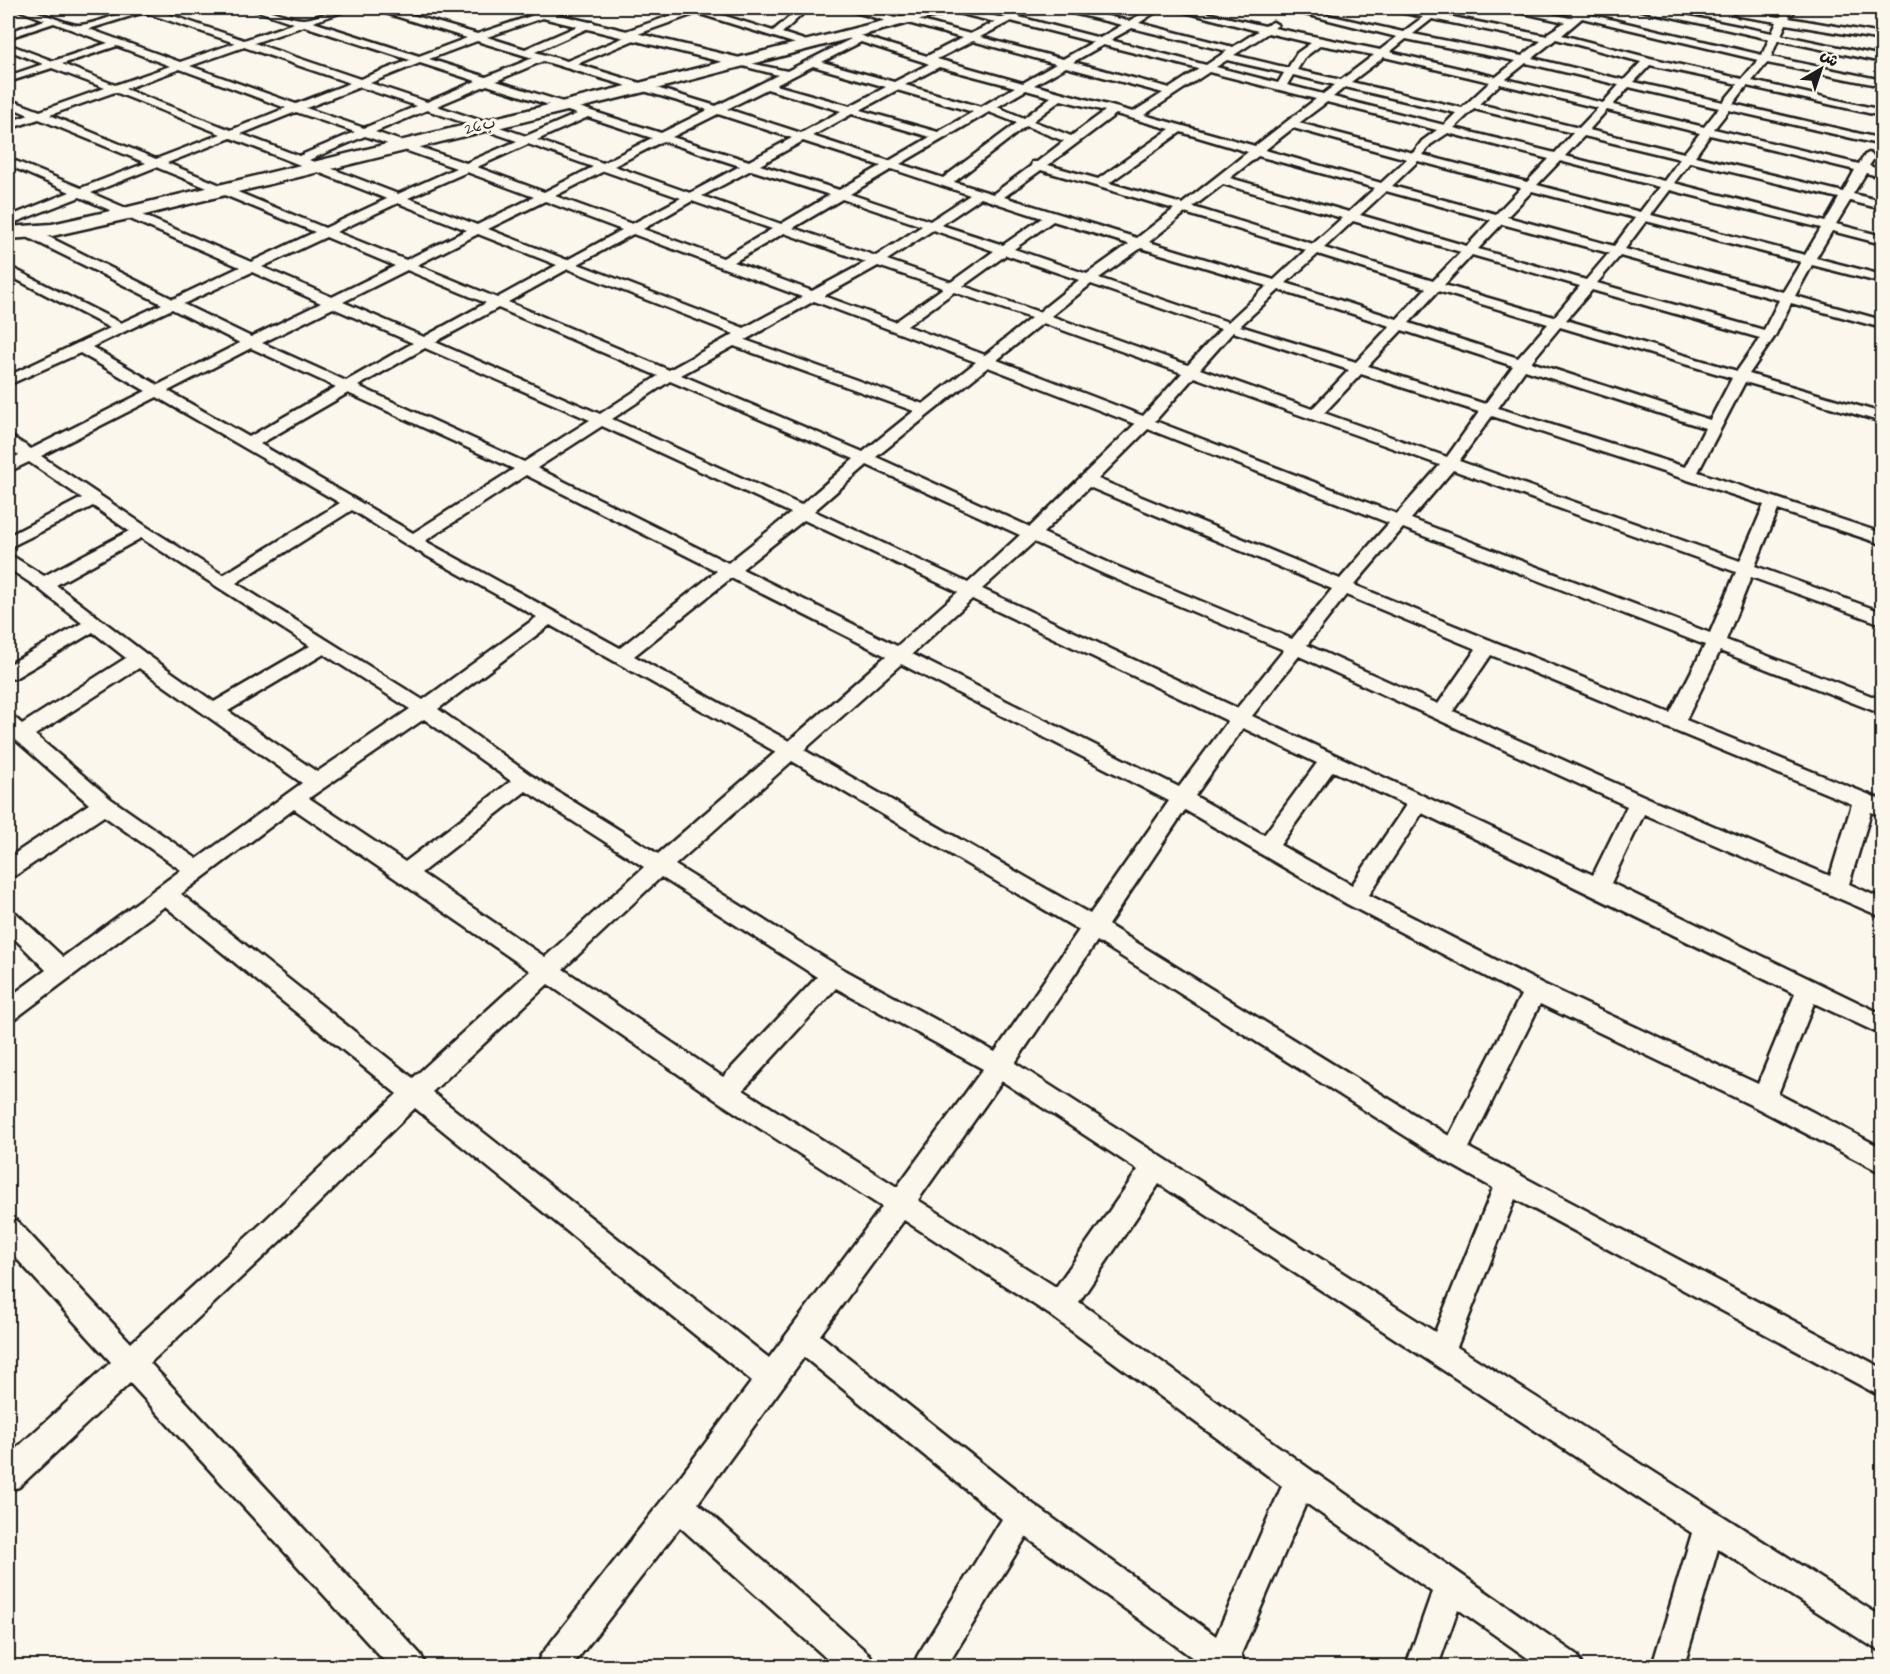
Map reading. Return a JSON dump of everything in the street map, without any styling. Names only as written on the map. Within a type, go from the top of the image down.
[{"type":"highway","name":"26ب","points":[[17,234],[128,213],[642,87],[806,44],[852,37],[895,16],[949,8]]},
{"type":"street","points":[[22,8],[295,108],[468,168],[987,361],[1882,707]]},
{"type":"street","points":[[80,29],[144,8],[1043,318],[1882,618]]},
{"type":"street","points":[[258,8],[839,194],[1230,327],[1689,474],[1882,539]]},
{"type":"street","points":[[8,126],[345,8]]},
{"type":"street","points":[[379,8],[892,164],[1051,217],[1399,323],[1714,426]]},
{"type":"street","points":[[395,13],[408,8]]},
{"type":"street","points":[[518,8],[786,74]]},
{"type":"street","points":[[8,221],[475,38],[562,8]]},
{"type":"street","points":[[567,65],[697,8],[806,44]]},
{"type":"street","points":[[776,33],[805,8]]},
{"type":"street","points":[[852,8],[873,14],[895,16],[1171,92]]},
{"type":"street","points":[[949,8],[1100,42],[1882,240]]},
{"type":"street","points":[[248,444],[423,343],[803,137],[892,87],[971,38],[1029,8]]},
{"type":"street","points":[[1063,8],[1129,24],[1290,72],[1581,132],[1882,205]]},
{"type":"street","points":[[722,264],[1158,8]]},
{"type":"street","points":[[1174,8],[1319,42],[1382,53],[1882,173]]},
{"type":"street","points":[[1135,116],[1266,29],[1293,8],[1406,36],[1881,139],[1808,260],[1768,336],[1740,376],[1689,474]]},
{"type":"street","points":[[1394,8],[1436,11],[1643,59],[1685,64],[1744,82],[1882,113]]},
{"type":"street","points":[[1512,8],[1579,14]]},
{"type":"street","points":[[1552,8],[1667,36],[1702,49],[1765,59],[1882,83]]},
{"type":"street","points":[[1637,8],[1726,27],[1785,17],[1870,56],[1882,58]]},
{"type":"street","points":[[1862,8],[1882,11]]},
{"type":"street","points":[[1702,49],[1726,27],[1740,10],[1881,34],[1870,56]]},
{"type":"street","points":[[620,657],[803,512],[866,458],[1089,279],[1139,243],[1288,124],[1346,83],[1436,11]]},
{"type":"street","points":[[873,14],[895,16]]},
{"type":"street","points":[[8,1476],[270,1233],[412,1094],[659,866],[899,655],[1033,533],[1146,422],[1230,327],[1416,157],[1426,142],[1444,130],[1496,82],[1579,14]]},
{"type":"street","points":[[552,1666],[678,1505],[901,1203],[999,1066],[1182,798],[1240,718],[1343,587],[1402,522],[1451,462],[1522,363],[1618,250],[1744,82],[1765,59],[1785,17]]},
{"type":"street","points":[[8,35],[54,20]]},
{"type":"street","points":[[524,52],[590,24]]},
{"type":"street","points":[[1314,415],[1434,286],[1530,188],[1605,106],[1643,59],[1667,36]]},
{"type":"street","points":[[8,467],[330,303],[718,110],[811,62],[852,37],[1246,146],[1255,151],[1383,188],[1501,218],[1882,324]]},
{"type":"street","points":[[1280,88],[1301,55],[1319,42]]},
{"type":"street","points":[[8,79],[117,43]]},
{"type":"street","points":[[8,47],[569,265],[738,336],[926,410]]},
{"type":"street","points":[[299,160],[541,58]]},
{"type":"street","points":[[811,62],[892,87],[986,110],[1071,140]]},
{"type":"street","points":[[765,86],[938,136]]},
{"type":"street","points":[[946,182],[1059,96]]},
{"type":"street","points":[[8,102],[37,116],[498,303],[866,458],[1110,570],[1297,648],[1441,714],[1882,908]]},
{"type":"street","points":[[995,198],[1036,165],[1113,111]]},
{"type":"street","points":[[8,381],[399,198],[588,113]]},
{"type":"street","points":[[1288,124],[1882,279]]},
{"type":"street","points":[[1101,183],[1179,128]]},
{"type":"street","points":[[8,161],[602,420],[803,512],[1882,1025]]},
{"type":"street","points":[[1036,165],[1434,286],[1882,418]]},
{"type":"street","points":[[1220,179],[1768,336]]},
{"type":"street","points":[[413,541],[670,375],[877,261],[981,193]]},
{"type":"street","points":[[895,328],[1051,217]]},
{"type":"street","points":[[17,234],[174,304],[346,388],[527,469],[1182,798],[1354,898],[1535,991],[1764,1100],[1882,1161]]},
{"type":"street","points":[[8,270],[121,328]]},
{"type":"street","points":[[81,347],[159,390],[413,541],[789,750],[1095,928],[1454,1153],[1882,1383]]},
{"type":"street","points":[[8,441],[141,531],[424,709],[525,781],[833,975],[999,1066],[1709,1526],[1882,1635]]},
{"type":"street","points":[[1087,480],[1873,804],[1837,888]]},
{"type":"street","points":[[8,543],[93,499]]},
{"type":"street","points":[[1675,722],[1715,643],[1743,570],[1773,502]]},
{"type":"street","points":[[223,583],[352,503]]},
{"type":"street","points":[[44,584],[141,531]]},
{"type":"street","points":[[8,561],[44,584],[139,659],[318,783]]},
{"type":"street","points":[[8,1011],[294,798],[424,709],[548,618]]},
{"type":"street","points":[[8,673],[94,624]]},
{"type":"street","points":[[213,711],[324,646]]},
{"type":"street","points":[[1441,714],[1486,646]]},
{"type":"street","points":[[139,659],[14,728],[104,805],[197,870]]},
{"type":"street","points":[[1267,847],[1329,761]]},
{"type":"street","points":[[405,874],[525,781]]},
{"type":"street","points":[[294,798],[725,1092],[1060,1305],[1300,1481],[1566,1666]]},
{"type":"street","points":[[1598,888],[1639,802]]},
{"type":"street","points":[[1354,898],[1418,803]]},
{"type":"street","points":[[8,869],[104,805]]},
{"type":"street","points":[[165,894],[412,1094],[771,1378]]},
{"type":"street","points":[[8,919],[63,971]]},
{"type":"street","points":[[725,1092],[833,975]]},
{"type":"street","points":[[1764,1100],[1808,990]]},
{"type":"street","points":[[1454,1153],[1535,991]]},
{"type":"street","points":[[1060,1305],[1155,1168]]},
{"type":"street","points":[[1441,1351],[1508,1183]]},
{"type":"street","points":[[8,1230],[410,1666]]},
{"type":"street","points":[[801,1337],[1022,1515],[1226,1663],[1300,1481]]},
{"type":"street","points":[[678,1505],[859,1666]]},
{"type":"street","points":[[929,1666],[1022,1515]]},
{"type":"street","points":[[1668,1666],[1709,1526]]},
{"type":"street","points":[[1422,1666],[1450,1586]]}]
